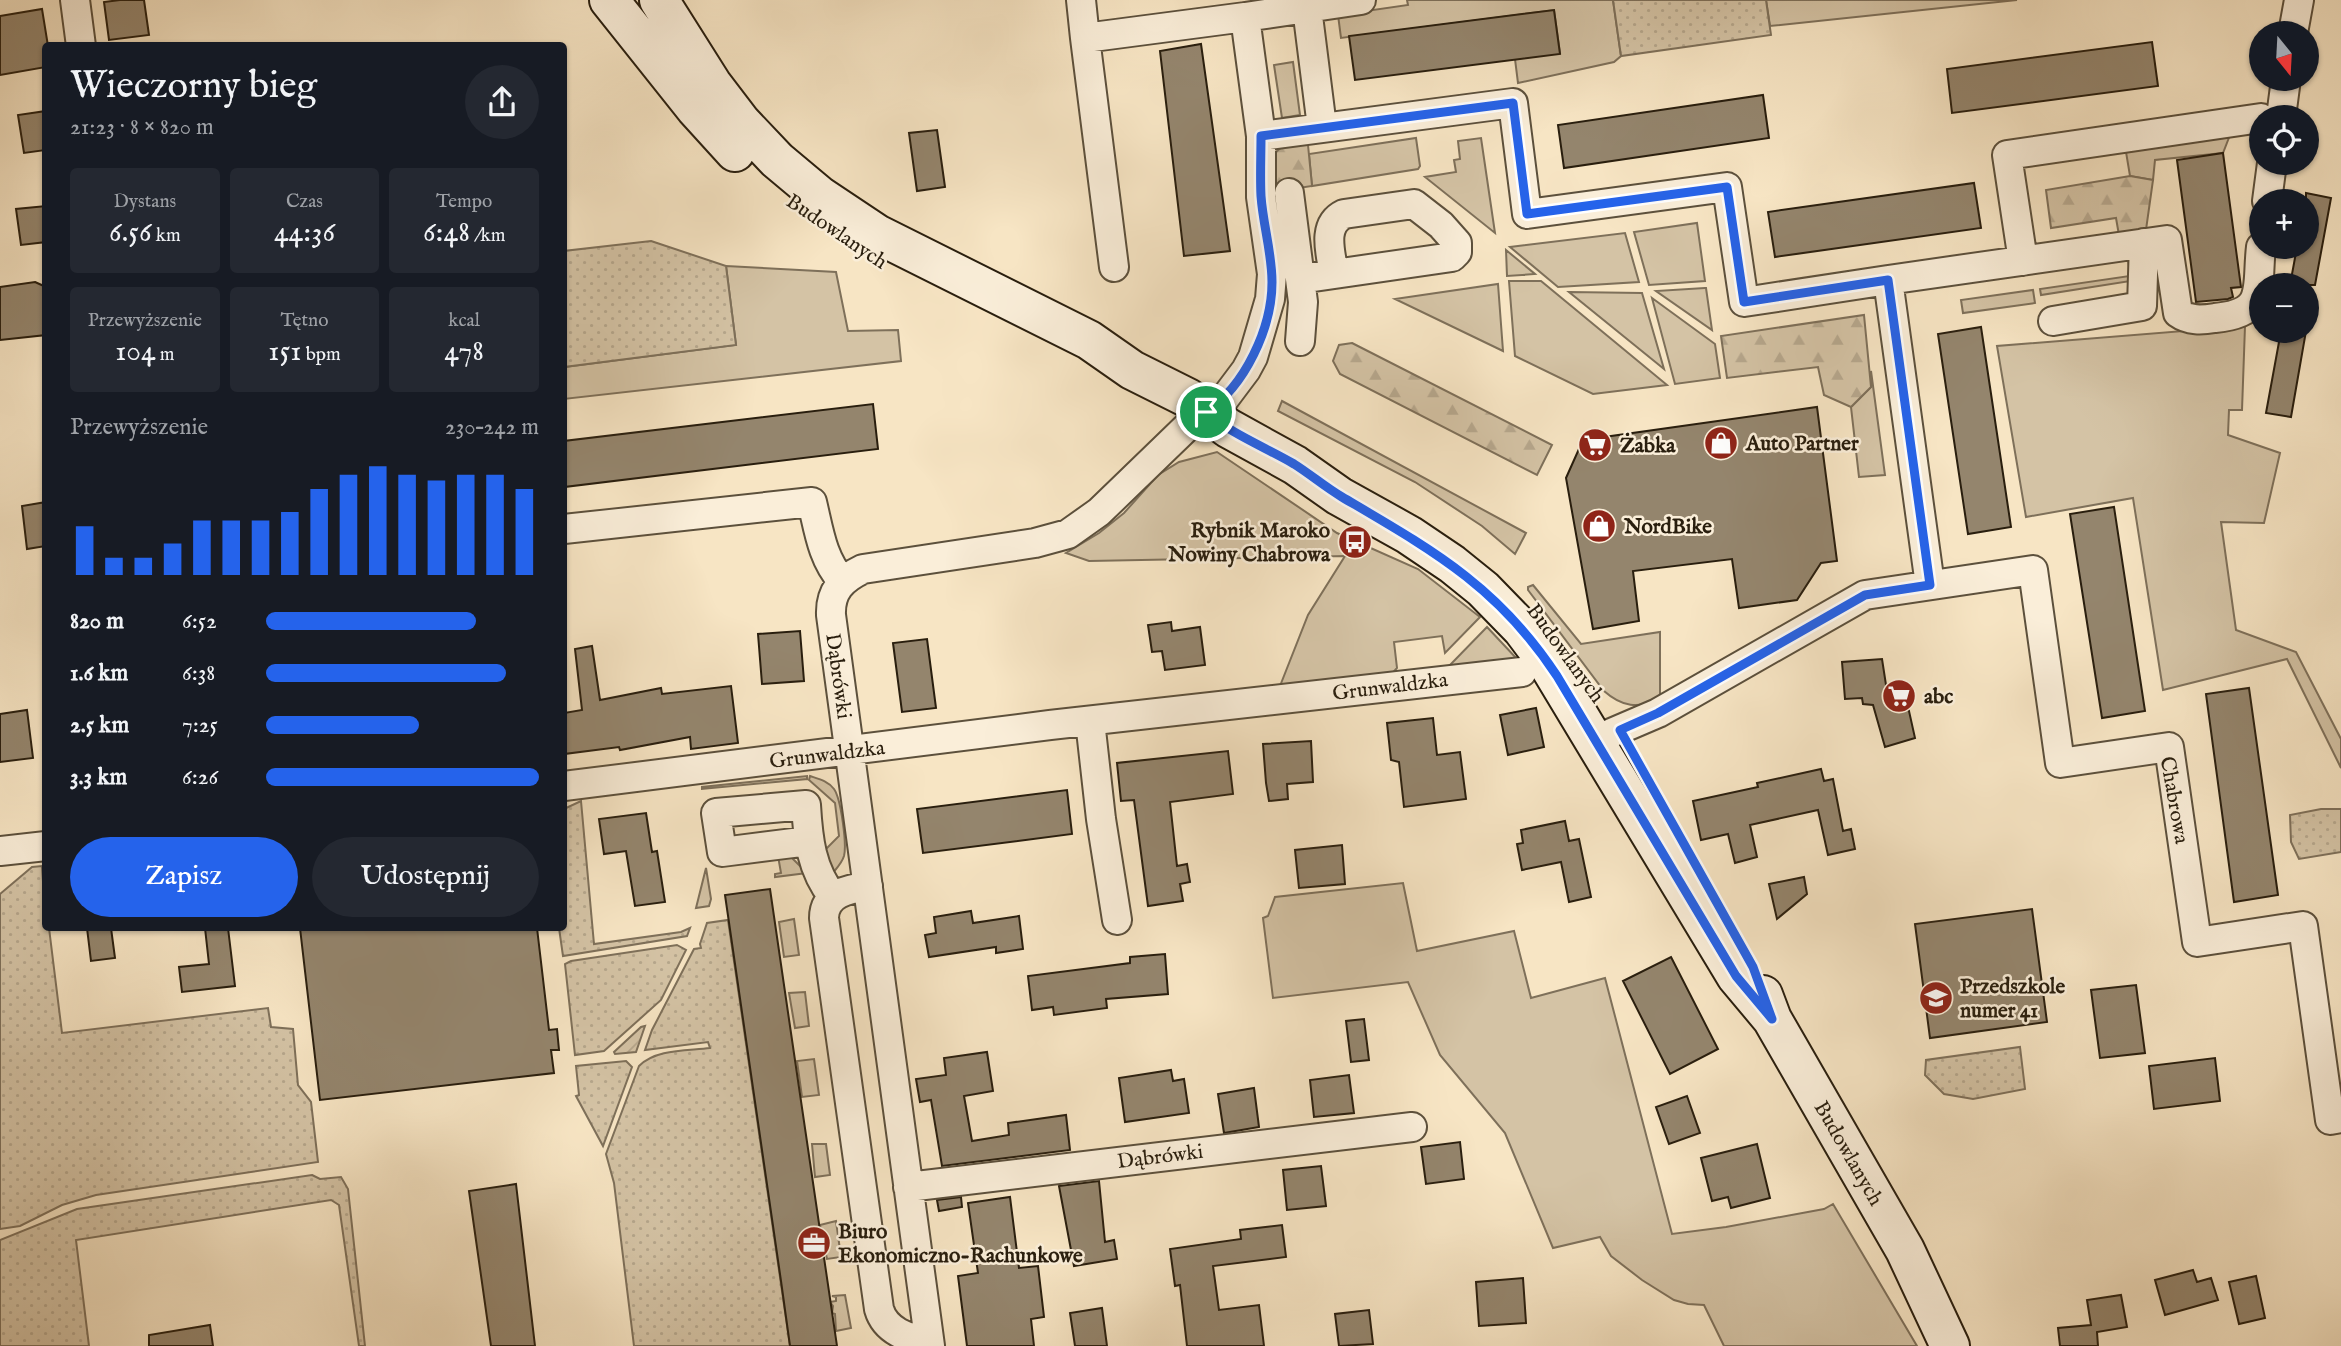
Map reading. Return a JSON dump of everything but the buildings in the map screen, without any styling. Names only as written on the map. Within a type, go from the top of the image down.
[{"type":"main road","name":"Budowlanych","points":[[609,0],[718,134],[769,184],[831,231],[888,266],[1009,326],[1132,370],[1185,397],[1228,428],[1295,465],[1339,496],[1435,552],[1497,602],[1607,735],[1736,976],[1772,1019],[1905,1250],[1950,1346]]},
{"type":"main road","name":"Budowlanych","points":[[659,0],[712,83],[741,122],[777,160],[820,196],[877,234],[1089,340],[1132,370]]},
{"type":"main road","name":"Budowlanych","points":[[1905,1250],[1949,1305],[1972,1346]]},
{"type":"street","points":[[75,0],[80,42]]},
{"type":"street","points":[[1081,0],[1114,267]]},
{"type":"street","points":[[1085,38],[1361,0]]},
{"type":"street","points":[[2295,21],[2299,0]]},
{"type":"street","points":[[1307,8],[1322,127]]},
{"type":"street","points":[[567,529],[812,502],[824,553],[842,581],[870,568],[1035,543],[1068,534],[1099,512],[1190,424],[1222,402],[1249,366],[1270,299],[1272,274],[1261,197],[1261,136],[1245,17]]},
{"type":"street","points":[[1261,136],[1513,103],[1527,214],[1727,187],[1744,302],[2166,240],[2178,313],[2185,318],[2199,320],[2238,315],[2253,304],[2258,290],[2260,259]]},
{"type":"street","points":[[2024,261],[2007,155],[2249,120]]},
{"type":"street","points":[[1289,193],[1303,302],[1300,341]]},
{"type":"street","points":[[2053,321],[2142,306],[2144,243]]},
{"type":"street","points":[[1300,279],[1334,274]]},
{"type":"street","points":[[1888,280],[1930,585]]},
{"type":"street","name":"Chabrowa","points":[[1607,735],[1678,702],[1865,595],[2033,570],[2060,763],[2169,747],[2197,942],[2303,926],[2330,1120],[2341,1118]]},
{"type":"street","name":"Dąbrówki","points":[[842,581],[832,596],[831,609],[929,1343]]},
{"type":"street","name":"Grunwaldzka","points":[[567,786],[1090,721],[1522,672]]},
{"type":"street","points":[[1090,721],[1101,819],[1117,920]]},
{"type":"street","points":[[809,841],[813,862],[833,897]]},
{"type":"street","points":[[0,851],[42,846]]},
{"type":"street","points":[[868,886],[849,889],[833,897],[825,908],[824,918],[879,1309],[883,1320],[892,1329],[909,1338],[929,1343]]},
{"type":"street","name":"Dąbrówki","points":[[908,1186],[1412,1128]]},
{"type":"green space","points":[[1407,0],[1613,0],[1621,56],[1614,62],[1518,83],[1515,59],[1560,53],[1554,10],[1341,38],[1338,15],[1408,5]]},
{"type":"green space","points":[[1613,0],[1766,0],[1771,35],[1621,56]]},
{"type":"green space","points":[[1766,0],[2017,0],[1770,26]]},
{"type":"green space","points":[[1293,62],[1300,115],[1282,118],[1274,65]]},
{"type":"green space","points":[[2230,135],[2223,153],[2155,160],[2153,180],[2130,176],[2125,146]]},
{"type":"green space","points":[[1416,138],[1420,166],[1418,169],[1312,186],[1309,154]]},
{"type":"green space","points":[[1481,138],[1495,233],[1425,177],[1456,172],[1454,160],[1460,159],[1458,141]]},
{"type":"green space","points":[[1293,142],[1308,145],[1312,186],[1272,192],[1271,162],[1278,150]]},
{"type":"green space","points":[[2130,176],[2153,180],[2145,237],[2120,241],[2116,218],[2051,228],[2046,190]]},
{"type":"green space","points":[[1697,223],[1705,281],[1649,285],[1634,232]]},
{"type":"green space","points":[[1625,233],[1639,282],[1558,287],[1510,247]]},
{"type":"green space","points":[[651,241],[726,266],[736,345],[567,367],[567,251]]},
{"type":"green space","points":[[1506,250],[1535,274],[1507,276]]},
{"type":"green space","points":[[2128,258],[2136,267],[2137,280],[2041,295],[2040,289],[2130,276]]},
{"type":"green space","points":[[726,266],[836,272],[848,331],[898,330],[901,361],[567,399],[567,367],[736,345]]},
{"type":"green space","points":[[1509,281],[1541,281],[1667,385],[1593,394],[1515,356]]},
{"type":"green space","points":[[1498,284],[1503,351],[1395,299]]},
{"type":"green space","points":[[1705,288],[1712,330],[1656,291]]},
{"type":"green space","points":[[2033,290],[2035,303],[1963,313],[1961,300]]},
{"type":"green space","points":[[1569,292],[1642,293],[1664,369]]},
{"type":"green space","points":[[1652,298],[1715,344],[1720,378],[1675,384]]},
{"type":"green space","points":[[1864,315],[1871,387],[1851,407],[1824,395],[1818,367],[1727,378],[1721,336]]},
{"type":"green space","points":[[2245,326],[2242,410],[2229,410],[2228,435],[2280,453],[2264,523],[2221,522],[2236,630],[2296,652],[2341,739],[2341,768],[2287,659],[2163,690],[2133,498],[2026,517],[1997,346]]},
{"type":"green space","points":[[1352,343],[1552,445],[1537,475],[1340,374],[1333,361],[1339,345]]},
{"type":"green space","points":[[1871,371],[1885,475],[1859,477],[1851,407],[1871,387]]},
{"type":"green space","points":[[1282,401],[1526,533],[1515,554],[1482,526],[1415,482],[1278,411]]},
{"type":"green space","points":[[1217,452],[1337,533],[1418,569],[1480,617],[1445,653],[1442,636],[1394,642],[1397,668],[1390,676],[1280,686],[1308,615],[1345,556],[1089,561],[1066,553],[1099,533],[1124,513],[1158,475],[1179,462]]},
{"type":"green space","points":[[1533,585],[1581,644],[1660,632],[1660,699],[1630,705],[1604,691],[1528,590],[1528,587]]},
{"type":"green space","points":[[1487,627],[1518,660],[1449,666]]},
{"type":"green space","points":[[807,776],[807,779],[702,789],[702,787]]},
{"type":"green space","points":[[810,776],[832,786],[839,802],[845,850],[842,861],[832,874],[824,851],[839,836],[835,803],[809,780]]},
{"type":"green space","points":[[581,801],[594,944],[681,932],[690,928],[687,936],[563,956],[559,931],[567,931],[567,808]]},
{"type":"green space","points":[[2321,809],[2341,809],[2341,852],[2299,859],[2291,842],[2290,815]]},
{"type":"green space","points":[[778,856],[792,858],[807,873],[775,877],[775,874],[781,873]]},
{"type":"green space","points":[[42,866],[42,931],[49,931],[62,1033],[268,1008],[271,1027],[293,1029],[298,1085],[311,1102],[318,1162],[96,1195],[62,1205],[20,1226],[0,1229],[0,894],[32,867]]},
{"type":"green space","points":[[706,868],[711,899],[709,906],[696,908]]},
{"type":"green space","points":[[1403,883],[1417,951],[1514,931],[1531,998],[1605,978],[1672,1234],[1824,1209],[1833,1204],[1917,1346],[1724,1346],[1704,1305],[1674,1300],[1642,1280],[1611,1256],[1600,1237],[1553,1248],[1505,1133],[1440,1055],[1408,982],[1273,998],[1263,918],[1268,916],[1275,897]]},
{"type":"green space","points":[[794,919],[799,955],[784,957],[779,922]]},
{"type":"green space","points":[[728,920],[790,1346],[634,1346],[614,1183],[606,1154],[639,1066],[654,1056],[710,1048],[708,1042],[645,1050],[652,1030],[694,949],[701,948],[707,923]]},
{"type":"green space","points":[[677,945],[686,950],[661,1000],[604,1051],[575,1055],[565,964]]},
{"type":"green space","points":[[805,992],[809,1026],[795,1028],[789,993]]},
{"type":"green space","points":[[645,1026],[636,1052],[615,1054],[614,1052]]},
{"type":"green space","points":[[2020,1047],[2025,1089],[1973,1099],[1944,1094],[1925,1075],[1926,1060]]},
{"type":"green space","points":[[814,1059],[819,1095],[802,1097],[797,1061]]},
{"type":"green space","points":[[626,1061],[632,1067],[603,1146],[576,1096],[579,1095],[576,1066]]},
{"type":"green space","points":[[812,1144],[826,1144],[830,1175],[815,1177]]},
{"type":"green space","points":[[312,1175],[320,1179],[341,1177],[348,1189],[365,1346],[359,1346],[339,1205],[331,1200],[76,1240],[89,1346],[0,1346],[0,1240],[77,1209]]},
{"type":"green space","points":[[836,1221],[841,1257],[827,1259],[820,1225]]},
{"type":"green space","points":[[845,1295],[851,1328],[836,1331],[835,1314],[832,1313],[833,1306],[830,1302],[836,1301],[836,1297],[832,1296]]},
{"type":"place","name":"Auto Partner","points":[[1721,443]]},
{"type":"place","name":"Żabka","points":[[1595,445]]},
{"type":"place","name":"NordBike","points":[[1599,526]]},
{"type":"place","name":"Rybnik Maroko Nowiny Chabrowa","points":[[1355,542]]},
{"type":"place","name":"abc","points":[[1899,696]]},
{"type":"place","name":"Przedszkole numer 41","points":[[1936,998]]},
{"type":"place","name":"Biuro Ekonomiczno-Rachunkowe","points":[[814,1243]]},
{"type":"route","points":[[1513,103],[1527,214],[1727,187],[1744,302],[1888,280],[1930,585],[1865,595],[1658,713],[1620,730],[1753,967],[1772,1019],[1736,976],[1557,676],[1508,614],[1483,589],[1435,552],[1339,496],[1295,465],[1228,428],[1206,412],[1222,402],[1249,366],[1270,299],[1272,274],[1261,197],[1261,136],[1513,103]]}]
